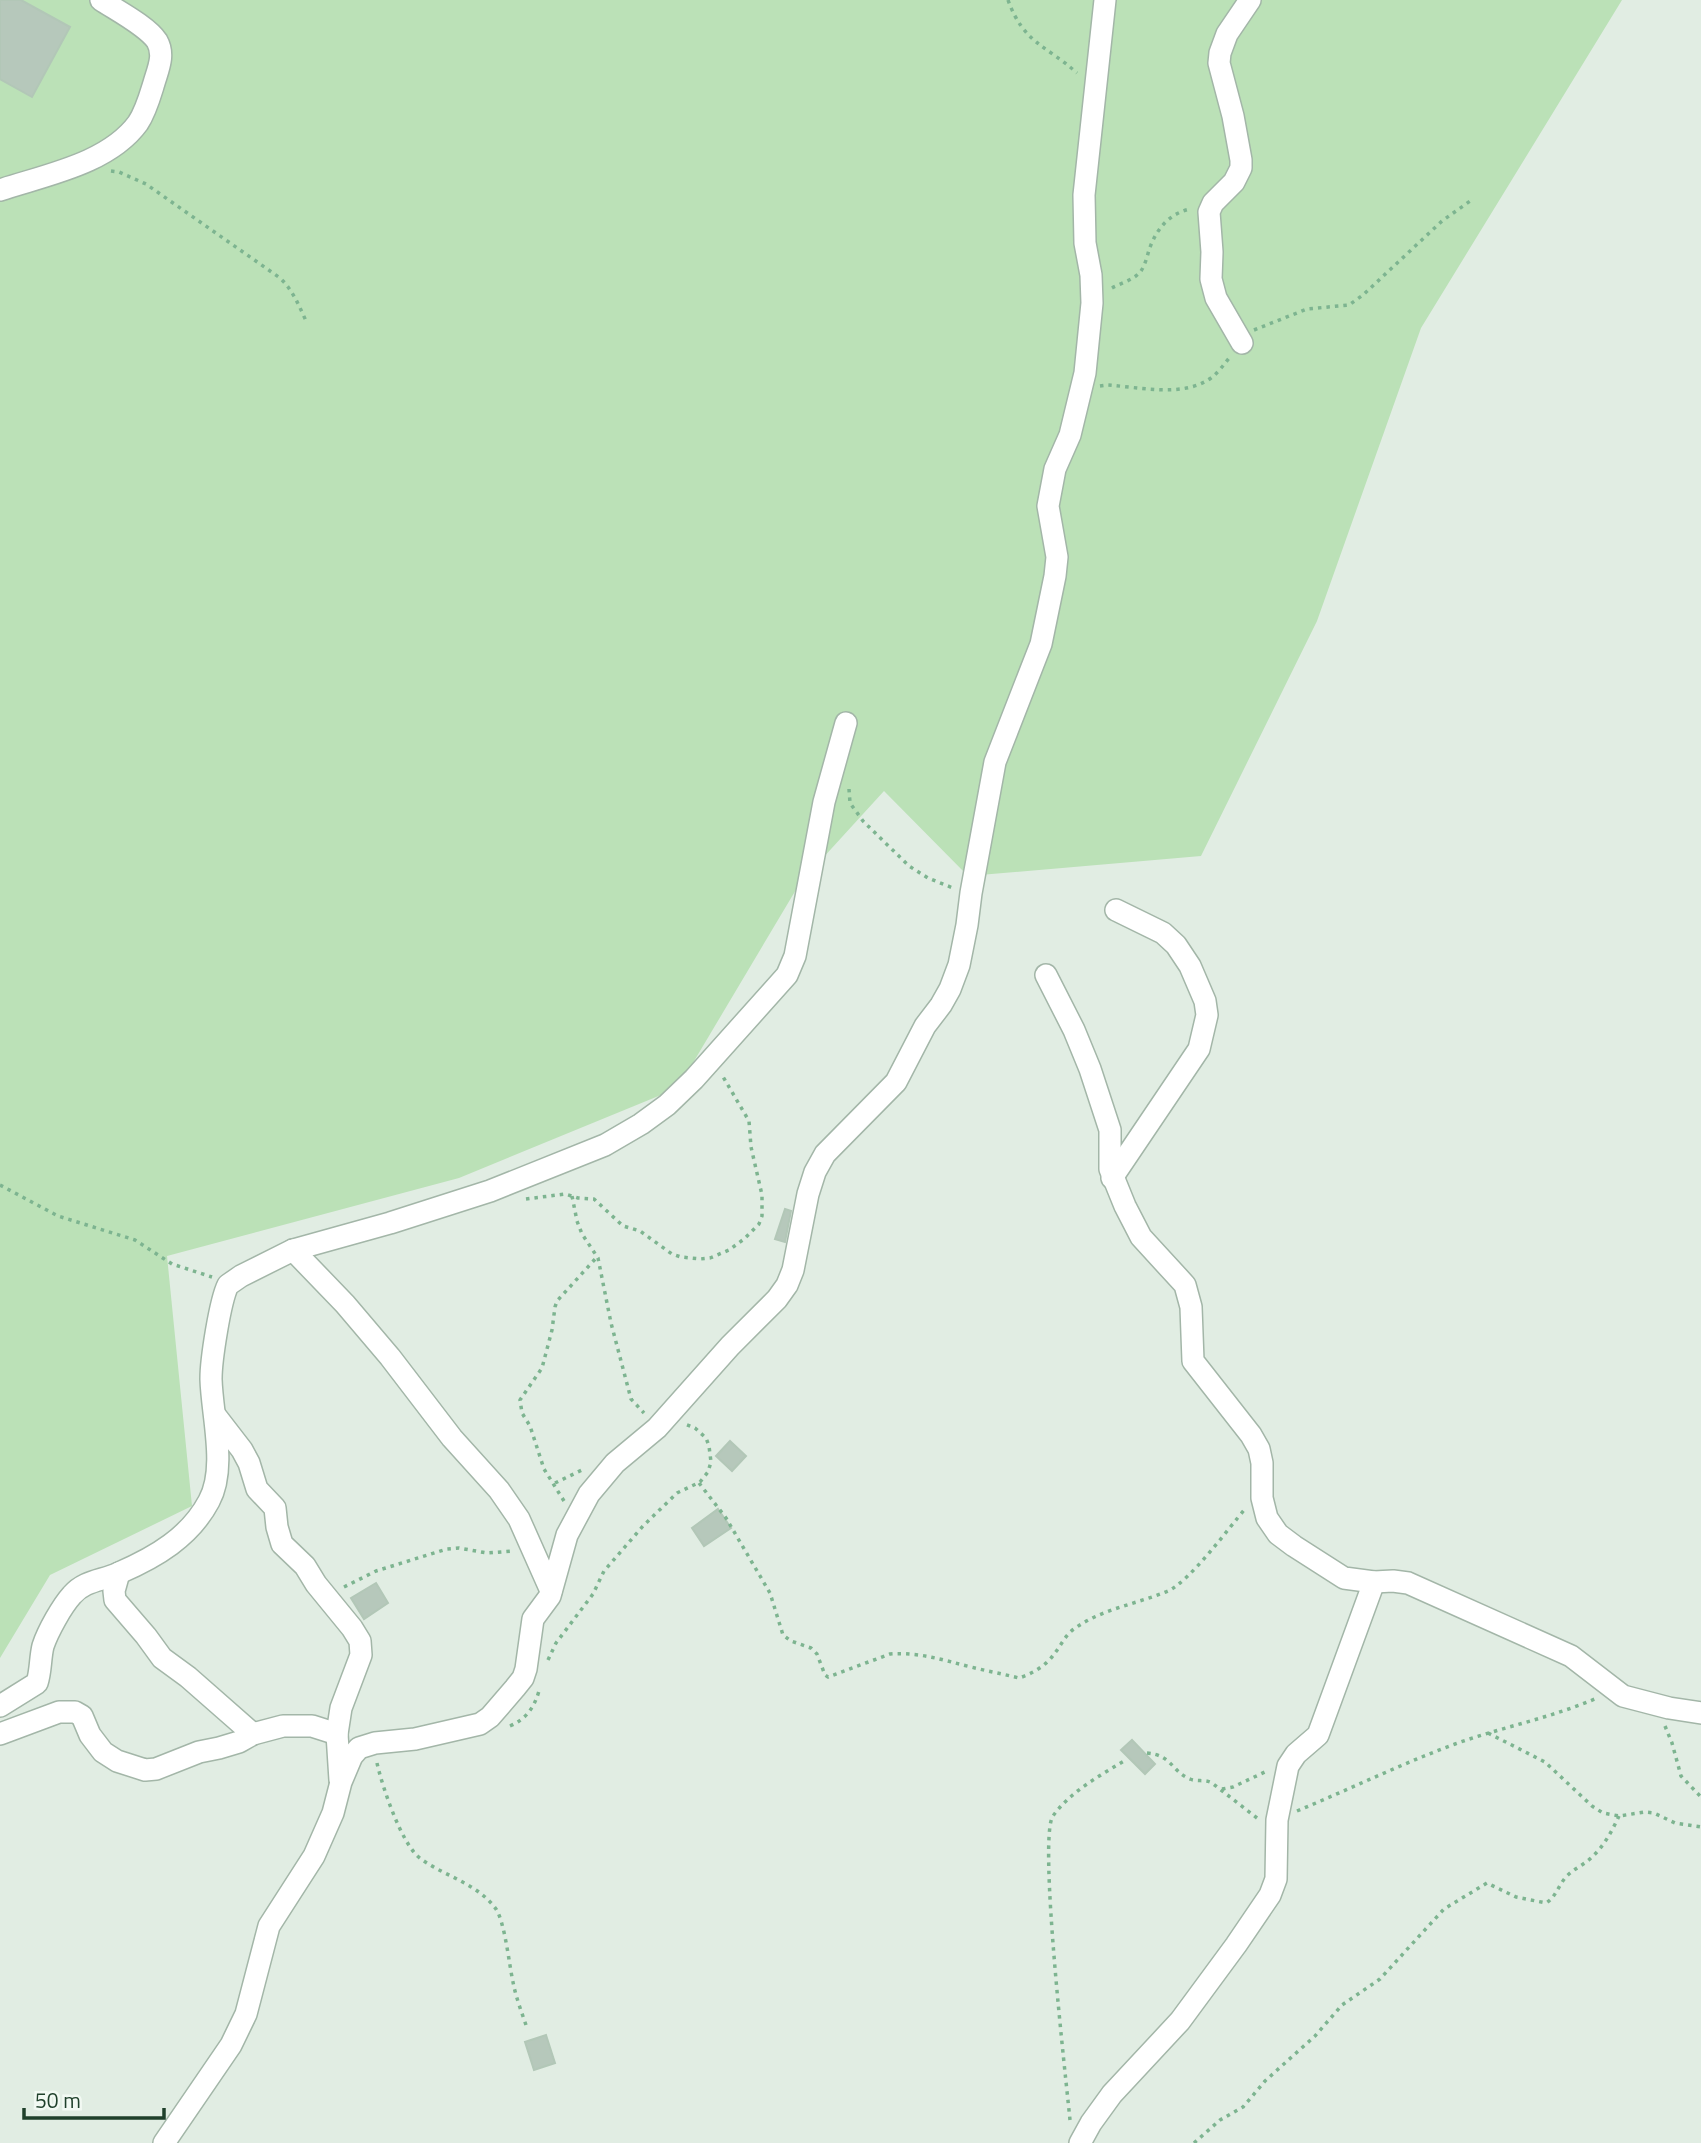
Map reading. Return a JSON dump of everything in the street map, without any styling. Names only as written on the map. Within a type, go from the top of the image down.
[{"type":"street","points":[[0,190],[71,168],[110,149],[138,122],[149,99],[161,56],[160,49],[156,39],[101,0]]},
{"type":"street","points":[[164,2143],[231,2045],[246,2014],[269,1926],[314,1856],[333,1813],[341,1782],[352,1756],[359,1748],[373,1744],[415,1739],[473,1727],[490,1717],[523,1678],[533,1619],[551,1596],[567,1535],[599,1480],[662,1423],[787,1286],[815,1172],[825,1154],[896,1082],[925,1026],[950,989],[959,965],[967,925],[995,762],[1041,644],[1050,605],[1057,557],[1048,506],[1050,490],[1055,469],[1070,435],[1081,391],[1092,295],[1085,243],[1084,195],[1105,0]]},
{"type":"street","points":[[1242,343],[1216,298],[1211,279],[1209,212],[1213,203],[1234,182],[1241,168],[1233,116],[1219,63],[1227,34],[1250,0]]},
{"type":"street","points":[[0,1706],[37,1683],[44,1644],[73,1593],[89,1582],[118,1573],[174,1545],[198,1520],[211,1499],[218,1448],[211,1380],[226,1289],[231,1283],[293,1250],[490,1191],[605,1145],[667,1105],[787,975],[792,965],[824,802],[846,723]]},
{"type":"street","points":[[1112,1178],[1199,1049],[1207,1015],[1205,1000],[1190,965],[1176,945],[1163,933],[1116,910]]},
{"type":"street","points":[[1046,975],[1074,1030],[1110,1130],[1112,1178],[1141,1237],[1185,1285],[1191,1307],[1193,1361],[1259,1450],[1267,1518],[1278,1534],[1344,1578],[1408,1583],[1571,1656],[1623,1696],[1701,1713]]},
{"type":"street","points":[[293,1250],[345,1304],[452,1438],[499,1490],[519,1519],[551,1591]]},
{"type":"street","points":[[215,1416],[242,1450],[257,1489],[275,1508],[282,1544],[305,1566],[352,1628],[362,1647],[357,1669],[341,1708],[337,1734],[341,1782]]},
{"type":"street","points":[[118,1573],[115,1600],[162,1658],[253,1734]]},
{"type":"street","points":[[1075,2136],[1091,2123],[1112,2094],[1180,2021],[1270,1895],[1276,1879],[1277,1825],[1288,1766],[1296,1754],[1318,1735],[1374,1582]]},
{"type":"street","points":[[0,1734],[59,1712],[75,1712],[82,1716],[90,1735],[103,1752],[117,1761],[145,1770],[156,1769],[199,1752],[239,1742],[253,1734],[298,1724],[337,1734]]},
{"type":"path","points":[[1008,0],[1021,27],[1042,48],[1076,72],[1082,80]]},
{"type":"path","points":[[107,171],[119,172],[146,184],[280,278],[295,297],[307,323]]},
{"type":"path","points":[[1081,391],[1107,385],[1177,390],[1214,376],[1258,328],[1307,309],[1349,305],[1455,210],[1473,199]]},
{"type":"path","points":[[1092,295],[1139,273],[1153,239],[1160,227],[1171,217],[1213,203]]},
{"type":"path","points":[[848,782],[850,803],[863,821],[909,866],[941,884],[971,894]]},
{"type":"path","points":[[523,1200],[556,1194],[594,1199],[623,1226],[640,1231],[672,1254],[681,1257],[710,1258],[729,1250],[744,1239],[759,1224],[762,1216],[762,1195],[751,1147],[749,1121],[713,1058]]},
{"type":"path","points":[[0,1185],[58,1216],[135,1240],[172,1264],[231,1283]]},
{"type":"path","points":[[545,1669],[556,1643],[593,1594],[611,1563],[677,1493],[699,1483],[708,1472],[711,1462],[706,1438],[695,1428],[662,1423],[631,1399],[597,1257],[582,1234],[572,1196]]},
{"type":"path","points":[[575,1521],[544,1469],[530,1426],[522,1413],[520,1400],[542,1368],[557,1301],[597,1257]]},
{"type":"path","points":[[699,1483],[726,1518],[770,1593],[783,1635],[811,1648],[817,1654],[828,1677],[890,1654],[940,1657],[1019,1678],[1024,1676],[1052,1657],[1076,1627],[1100,1615],[1171,1590],[1185,1579],[1262,1487]]},
{"type":"path","points":[[326,1596],[376,1571],[447,1549],[496,1553],[511,1550],[536,1556]]},
{"type":"path","points":[[503,1728],[519,1722],[528,1714],[539,1690]]},
{"type":"path","points":[[1147,1753],[1161,1756],[1191,1780],[1207,1780],[1245,1810],[1277,1825],[1453,1745],[1528,1723],[1615,1690]]},
{"type":"path","points":[[1646,1703],[1667,1731],[1681,1776],[1701,1797]]},
{"type":"path","points":[[1488,1733],[1545,1762],[1603,1813],[1619,1816],[1654,1813],[1675,1823],[1701,1827]]},
{"type":"path","points":[[373,1744],[384,1792],[412,1851],[430,1865],[476,1889],[499,1915],[513,1984],[527,2028]]},
{"type":"path","points":[[1221,1789],[1257,1777],[1296,1754]]},
{"type":"path","points":[[1075,2136],[1048,1870],[1049,1825],[1053,1816],[1087,1784],[1124,1760]]},
{"type":"path","points":[[1194,2143],[1220,2120],[1242,2107],[1265,2081],[1315,2036],[1342,2005],[1380,1979],[1444,1909],[1487,1883],[1516,1897],[1546,1903],[1555,1896],[1564,1878],[1601,1848],[1619,1816]]},
{"type":"green space","points":[[0,0],[1622,0],[1421,328],[1317,621],[1201,856],[968,876],[884,791],[800,883],[678,1088],[459,1178],[167,1256],[192,1506],[50,1575],[0,1658]]},
{"type":"building","points":[[0,0],[21,0],[70,27],[32,97],[0,79]]},
{"type":"building","points":[[785,1209],[791,1211],[785,1242],[775,1239]]},
{"type":"building","points":[[730,1441],[746,1456],[732,1471],[716,1456]]},
{"type":"building","points":[[718,1509],[731,1528],[704,1546],[692,1528]]},
{"type":"building","points":[[376,1583],[388,1603],[364,1619],[351,1598]]},
{"type":"building","points":[[1132,1740],[1155,1764],[1145,1774],[1121,1750]]},
{"type":"building","points":[[546,2035],[555,2063],[534,2070],[525,2042]]}]
